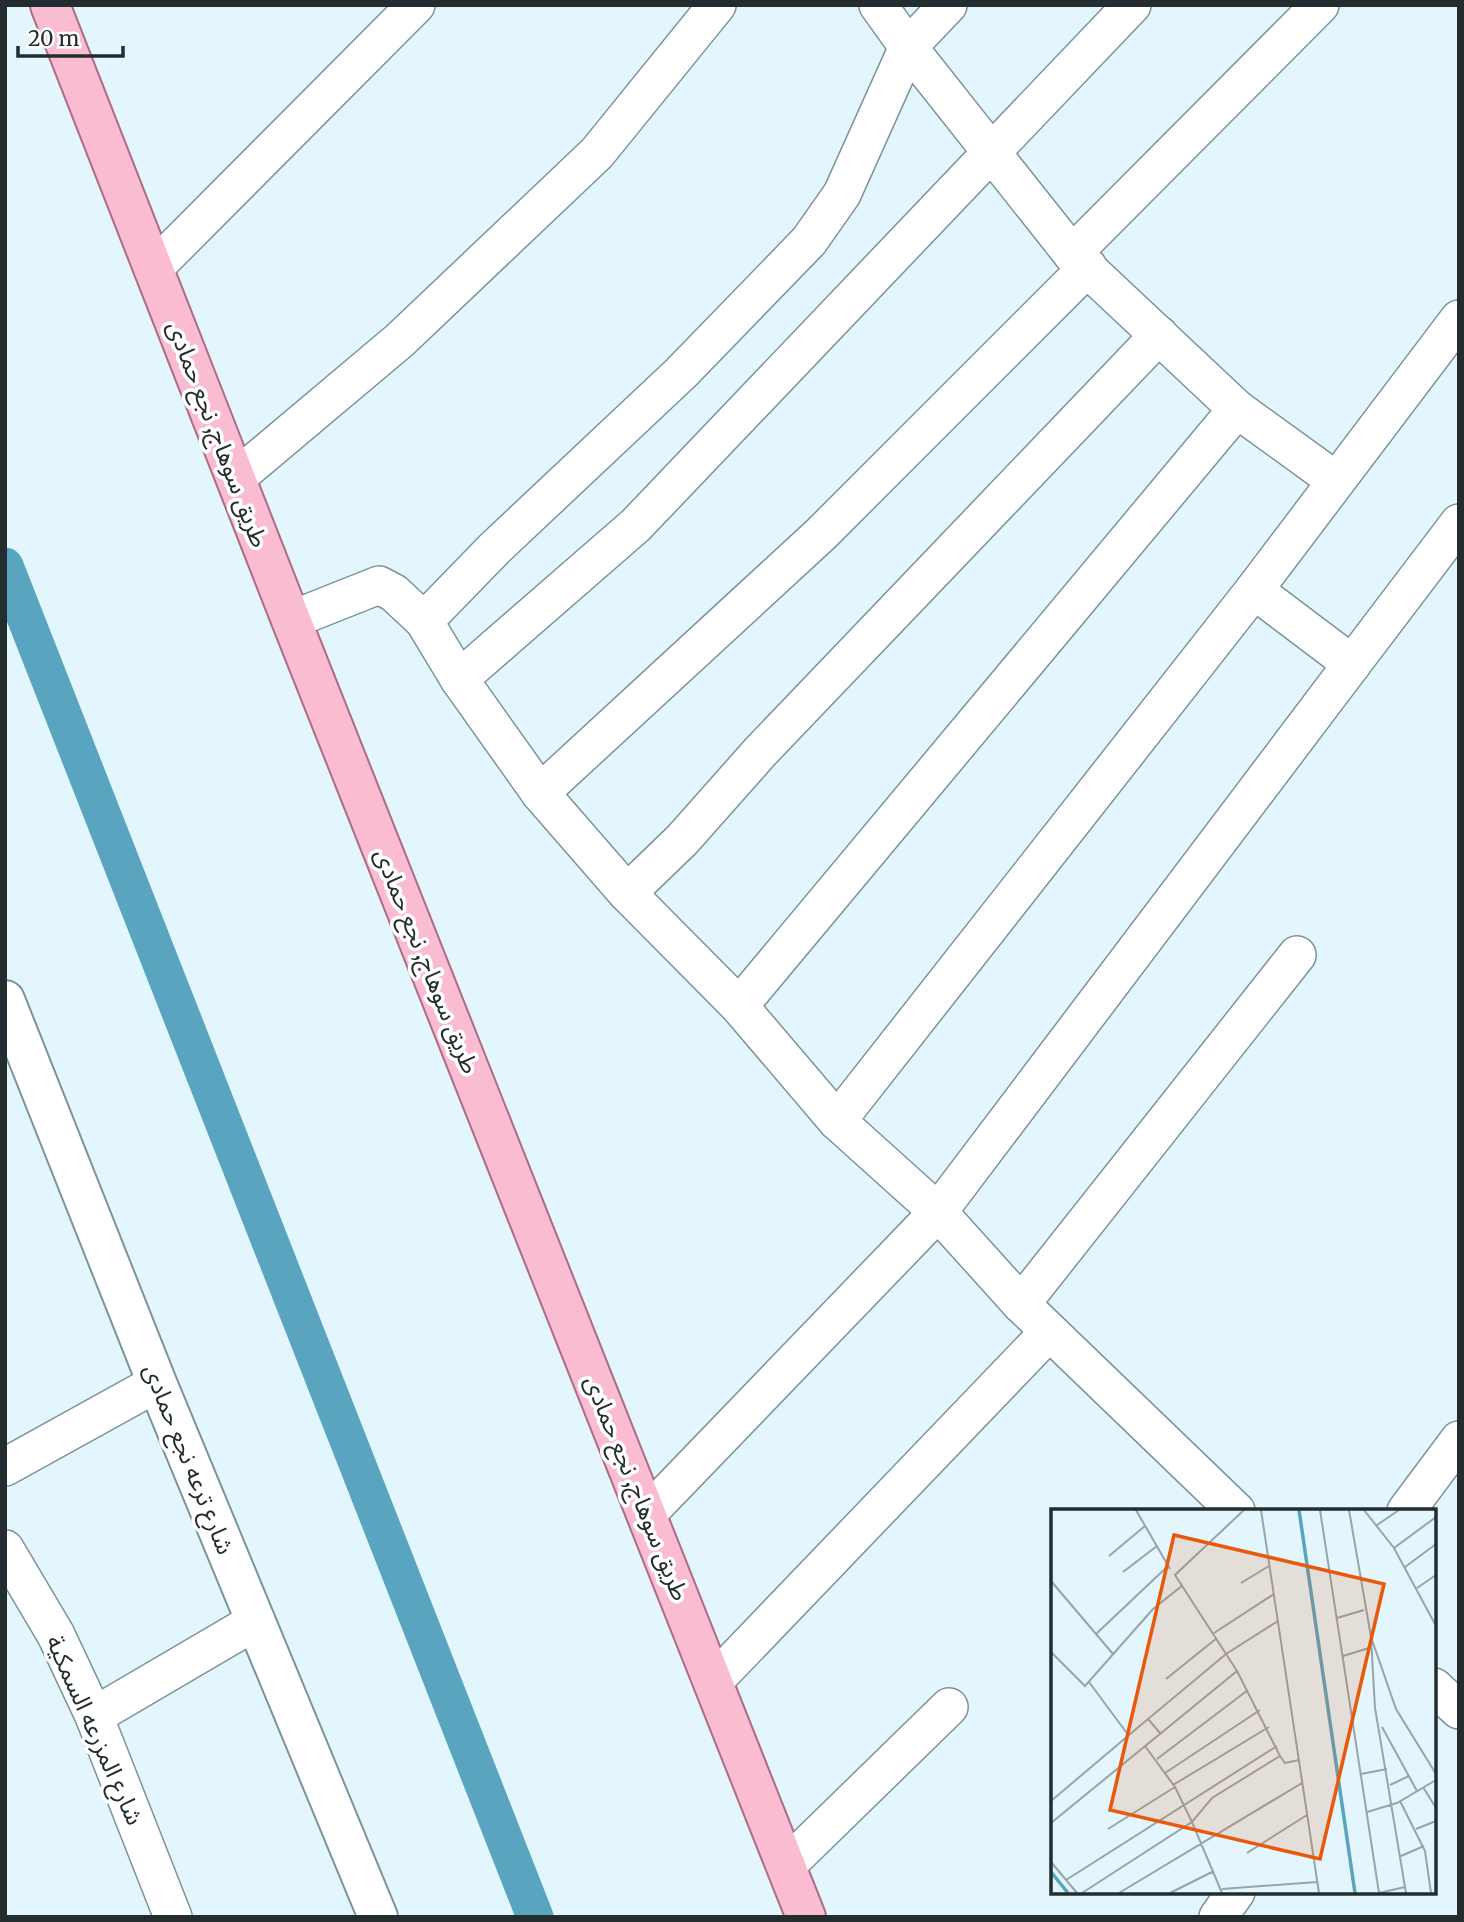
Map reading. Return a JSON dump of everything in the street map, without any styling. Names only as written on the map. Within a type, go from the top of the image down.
[{"type":"main road","name":"طريق سوهاج, نجع حمادى","points":[[50,5],[806,1917]]},
{"type":"street","points":[[153,270],[416,5]]},
{"type":"street","points":[[236,478],[400,340],[597,153],[718,5]]},
{"type":"street","points":[[878,5],[990,151],[1080,261],[1237,409],[1335,480]]},
{"type":"street","points":[[424,621],[495,548],[681,373],[809,242],[842,194],[908,47],[948,5]]},
{"type":"street","points":[[459,680],[636,525],[1132,5]]},
{"type":"street","points":[[540,793],[821,534],[1320,5]]},
{"type":"street","points":[[837,1121],[1254,590],[1459,319]]},
{"type":"street","points":[[626,893],[682,840],[760,752],[1158,335]]},
{"type":"street","points":[[739,1006],[1237,409]]},
{"type":"street","points":[[648,1513],[938,1212],[1458,524]]},
{"type":"street","points":[[291,620],[379,585],[394,593],[424,621],[459,680],[540,793],[626,893],[739,1006],[837,1121],[938,1212],[1021,1304],[1234,1509]]},
{"type":"street","points":[[1254,590],[1352,664]]},
{"type":"street","points":[[1021,1304],[1297,955]]},
{"type":"street","name":"شارع ترعه نجع حمادى","points":[[5,1000],[157,1383],[378,1917]]},
{"type":"street","points":[[713,1681],[1049,1332]]},
{"type":"street","points":[[5,1467],[157,1383]]},
{"type":"street","points":[[1407,1509],[1459,1440]]},
{"type":"street","name":"شارع المزرعه السمكية","points":[[5,1549],[56,1635],[94,1716],[173,1917]]},
{"type":"street","points":[[94,1716],[256,1621]]},
{"type":"street","points":[[786,1866],[949,1707]]},
{"type":"street","points":[[1218,1917],[1235,1894]]},
{"type":"waterway","points":[[5,566],[535,1917]]}]
